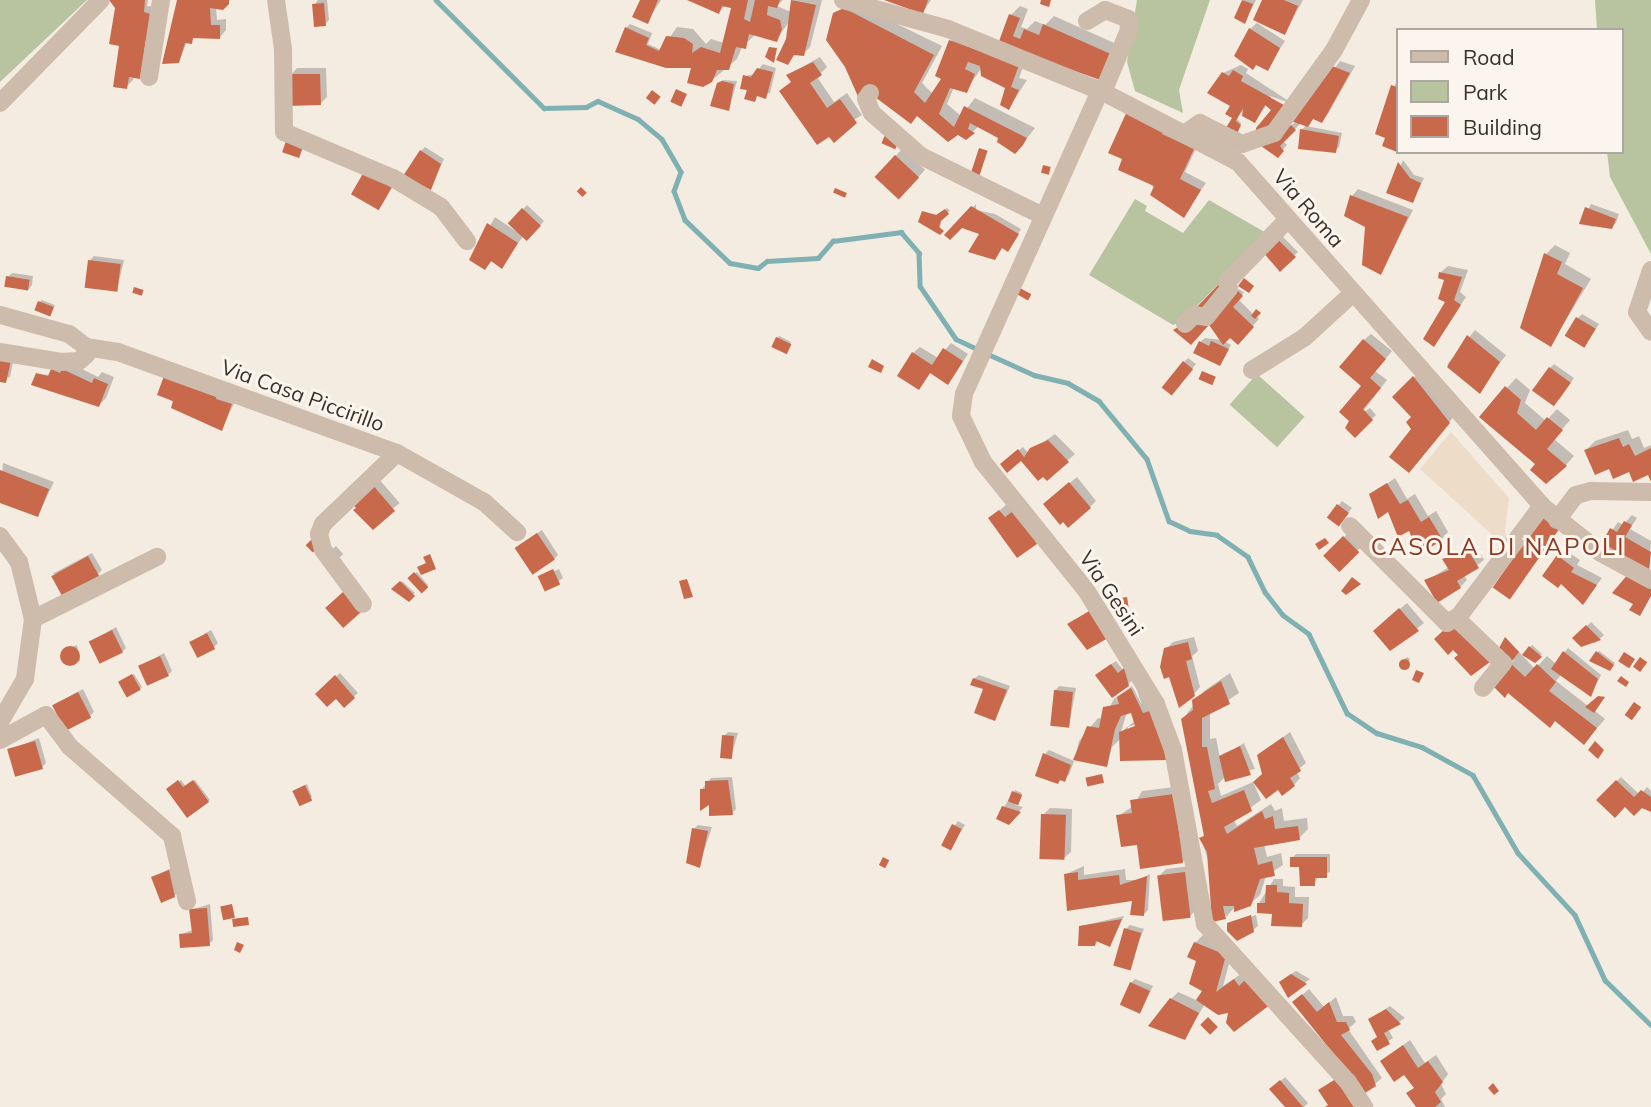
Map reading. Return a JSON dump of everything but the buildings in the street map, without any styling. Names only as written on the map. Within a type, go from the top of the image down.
[{"type":"street","points":[[149,77],[161,0]]},
{"type":"street","points":[[276,0],[283,49],[284,132],[355,159],[405,185],[441,207],[467,241]]},
{"type":"street","points":[[1186,132],[1200,123],[1242,144],[1274,133],[1334,50],[1361,0]]},
{"type":"street","name":"Via Roma","points":[[851,1],[948,29],[1102,91],[1186,132],[1238,162],[1542,506],[1556,520],[1601,553],[1651,580]]},
{"type":"street","points":[[0,103],[93,3]]},
{"type":"street","name":"Via Gesini","points":[[1087,20],[1105,10],[1128,19],[1129,30],[1005,297],[964,394],[961,416],[983,462],[1086,590],[1156,704],[1173,750],[1205,924],[1348,1082],[1364,1107]]},
{"type":"street","points":[[870,93],[866,99],[872,113],[921,156],[1043,216]]},
{"type":"street","points":[[1185,324],[1194,315],[1206,317],[1229,289],[1227,282],[1287,219]]},
{"type":"street","points":[[1651,270],[1637,312],[1651,332]]},
{"type":"street","points":[[1252,370],[1305,337],[1353,293]]},
{"type":"street","name":"Via Casa Piccirillo","points":[[0,315],[69,334],[86,347],[118,352],[397,453],[323,524],[319,534],[323,550],[363,604]]},
{"type":"street","points":[[0,352],[79,361],[86,355],[86,347]]},
{"type":"street","points":[[397,453],[484,502],[517,532]]},
{"type":"street","points":[[1556,520],[1576,495],[1591,491],[1651,492]]},
{"type":"street","points":[[1350,526],[1447,623],[1456,618],[1542,506]]},
{"type":"street","points":[[0,536],[19,562],[33,619],[25,679],[3,720]]},
{"type":"street","points":[[33,619],[157,557]]},
{"type":"street","points":[[1456,618],[1503,663],[1483,688]]},
{"type":"street","points":[[0,740],[46,715],[69,746],[172,836],[187,901]]},
{"type":"green space","points":[[0,0],[87,0],[0,82]]},
{"type":"green space","points":[[1137,0],[1210,0],[1179,90],[1183,113],[1135,91],[1127,62]]},
{"type":"green space","points":[[1595,0],[1651,0],[1651,254],[1610,177],[1607,154],[1623,154],[1623,28],[1597,28]]},
{"type":"green space","points":[[1135,199],[1147,206],[1145,211],[1183,233],[1209,200],[1268,234],[1181,322],[1173,325],[1089,275]]},
{"type":"green space","points":[[1257,374],[1305,417],[1277,447],[1230,404]]},
{"type":"shaded area","points":[[1451,432],[1509,498],[1505,531],[1509,550],[1420,469]]},
{"type":"waterway","points":[[436,0],[544,108],[586,107],[598,101],[638,119],[662,139],[681,172],[674,191],[685,220],[730,263],[758,268],[767,261],[818,258],[833,241],[901,232],[919,253],[920,286],[956,339],[980,350]]},
{"type":"waterway","points":[[988,354],[1034,375],[1068,383],[1099,401],[1147,459],[1169,521],[1190,531],[1217,535],[1248,557],[1265,592],[1283,615],[1309,634],[1347,713],[1377,733],[1422,747],[1473,775],[1518,853],[1575,915],[1605,980],[1651,1025]]},
{"type":"district","name":"CASOLA DI NAPOLI","points":[[1498,547]]}]
